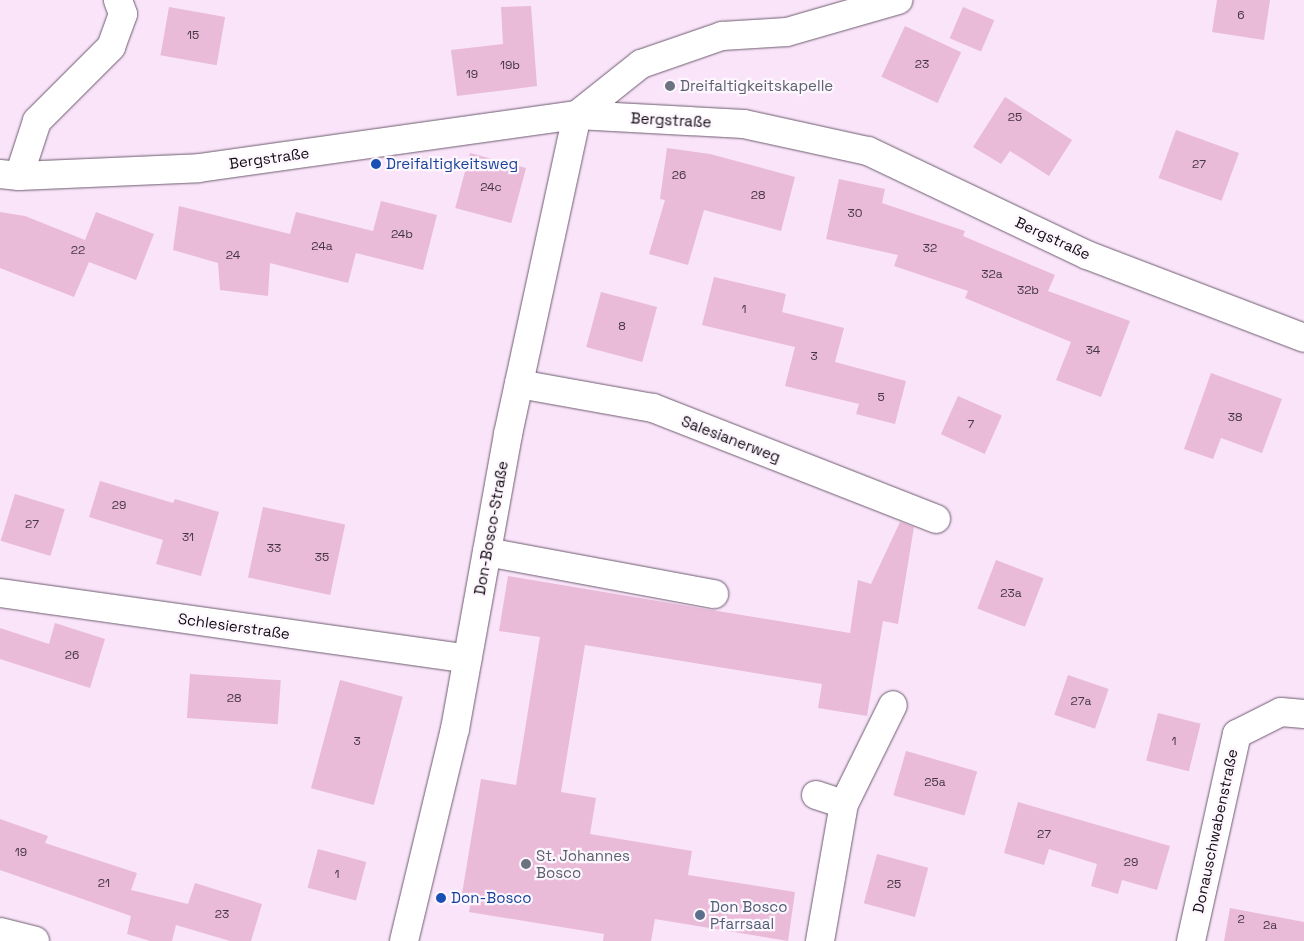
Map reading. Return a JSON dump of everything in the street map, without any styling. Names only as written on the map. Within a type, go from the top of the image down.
[{"type":"street","points":[[9,175],[37,121],[110,47],[123,14],[118,0]]},
{"type":"street","points":[[577,115],[641,64],[722,36],[787,32],[898,0]]},
{"type":"street","name":"Bergstraße","points":[[9,175],[199,168],[577,115],[744,124],[868,151],[1087,255],[1304,338]]},
{"type":"street","name":"Don-Bosco-Straße","points":[[404,941],[455,729],[486,552],[519,384],[577,115]]},
{"type":"street","name":"Salesianerweg","points":[[519,384],[653,408],[936,519]]},
{"type":"street","points":[[486,552],[714,594]]},
{"type":"street","name":"Schlesierstraße","points":[[0,593],[467,659]]},
{"type":"street","points":[[820,941],[844,804],[893,705]]},
{"type":"street","name":"Donauschwabenstraße","points":[[1191,941],[1237,734],[1280,712],[1304,714]]},
{"type":"street","points":[[816,795],[844,804]]},
{"type":"street","points":[[0,932],[35,941]]},
{"type":"building","points":[[1217,0],[1270,0],[1264,40],[1212,32]]},
{"type":"building","points":[[531,6],[537,86],[457,96],[451,50],[503,44],[501,7]]},
{"type":"building","points":[[169,7],[225,17],[217,65],[160,55]]},
{"type":"building","points":[[963,7],[994,20],[981,52],[950,38]]},
{"type":"building","points":[[905,26],[961,52],[938,103],[881,77]]},
{"type":"building","points":[[1005,97],[1072,140],[1049,176],[1010,151],[1001,164],[973,147]]},
{"type":"building","points":[[1176,130],[1239,153],[1222,201],[1159,178]]},
{"type":"building","points":[[667,148],[710,154],[795,177],[781,231],[704,210],[688,265],[649,254],[665,200],[660,199]]},
{"type":"building","points":[[470,153],[526,168],[511,223],[455,208]]},
{"type":"building","points":[[839,179],[885,189],[882,203],[965,231],[963,236],[1055,275],[1048,291],[1130,321],[1101,397],[1056,380],[1071,342],[965,298],[968,291],[894,266],[898,255],[826,239]]},
{"type":"building","points":[[381,201],[437,215],[423,270],[356,253],[348,283],[270,263],[268,296],[220,290],[218,263],[173,250],[179,206],[290,234],[296,212],[373,231]]},
{"type":"building","points":[[0,212],[25,216],[85,240],[96,212],[154,234],[136,280],[89,262],[74,297],[0,268]]},
{"type":"building","points":[[714,277],[786,294],[782,312],[844,328],[835,362],[906,381],[895,424],[856,414],[859,404],[785,386],[795,347],[702,325]]},
{"type":"building","points":[[601,292],[657,307],[642,362],[586,347]]},
{"type":"building","points":[[1211,373],[1282,399],[1262,453],[1221,438],[1213,459],[1184,449]]},
{"type":"building","points":[[958,396],[1002,416],[985,454],[941,434]]},
{"type":"building","points":[[100,481],[173,503],[175,499],[219,512],[201,576],[156,564],[163,540],[89,517]]},
{"type":"building","points":[[15,494],[65,509],[50,556],[1,541]]},
{"type":"building","points":[[263,507],[345,524],[330,595],[248,577]]},
{"type":"building","points":[[900,522],[914,527],[898,624],[883,621],[867,716],[818,708],[822,684],[585,645],[561,792],[596,798],[590,834],[692,851],[688,875],[795,892],[788,941],[655,919],[651,941],[603,941],[604,934],[469,912],[472,896],[462,894],[481,779],[516,785],[540,637],[499,631],[508,576],[850,633],[858,580],[871,584]]},
{"type":"building","points":[[996,560],[1044,578],[1025,627],[977,609]]},
{"type":"building","points":[[55,623],[105,639],[90,688],[0,659],[0,628],[49,644]]},
{"type":"building","points":[[190,674],[281,680],[278,724],[187,718]]},
{"type":"building","points":[[1068,675],[1109,689],[1095,729],[1054,715]]},
{"type":"building","points":[[340,680],[403,697],[374,805],[311,788]]},
{"type":"building","points":[[1158,713],[1201,724],[1189,771],[1146,761]]},
{"type":"building","points":[[906,751],[977,771],[964,816],[893,795]]},
{"type":"building","points":[[1018,802],[1170,846],[1157,890],[1122,880],[1118,894],[1091,886],[1097,864],[1049,849],[1044,865],[1004,853]]},
{"type":"building","points":[[0,819],[48,836],[45,843],[137,873],[131,890],[188,904],[195,883],[262,904],[251,941],[230,941],[176,925],[172,941],[150,941],[127,934],[131,916],[0,870]]},
{"type":"building","points":[[318,849],[366,862],[356,901],[308,888]]},
{"type":"building","points":[[877,854],[928,868],[915,917],[864,903]]},
{"type":"building","points":[[1230,908],[1304,922],[1304,941],[1224,941]]},
{"type":"place","name":"Dreifaltigkeitskapelle","points":[[670,86]]},
{"type":"place","name":"Dreifaltigkeitsweg","points":[[376,164]]},
{"type":"place","name":"St. Johannes Bosco","points":[[526,864]]},
{"type":"place","name":"Don-Bosco","points":[[441,898]]},
{"type":"place","name":"Don Bosco Pfarrsaal","points":[[700,915]]}]
